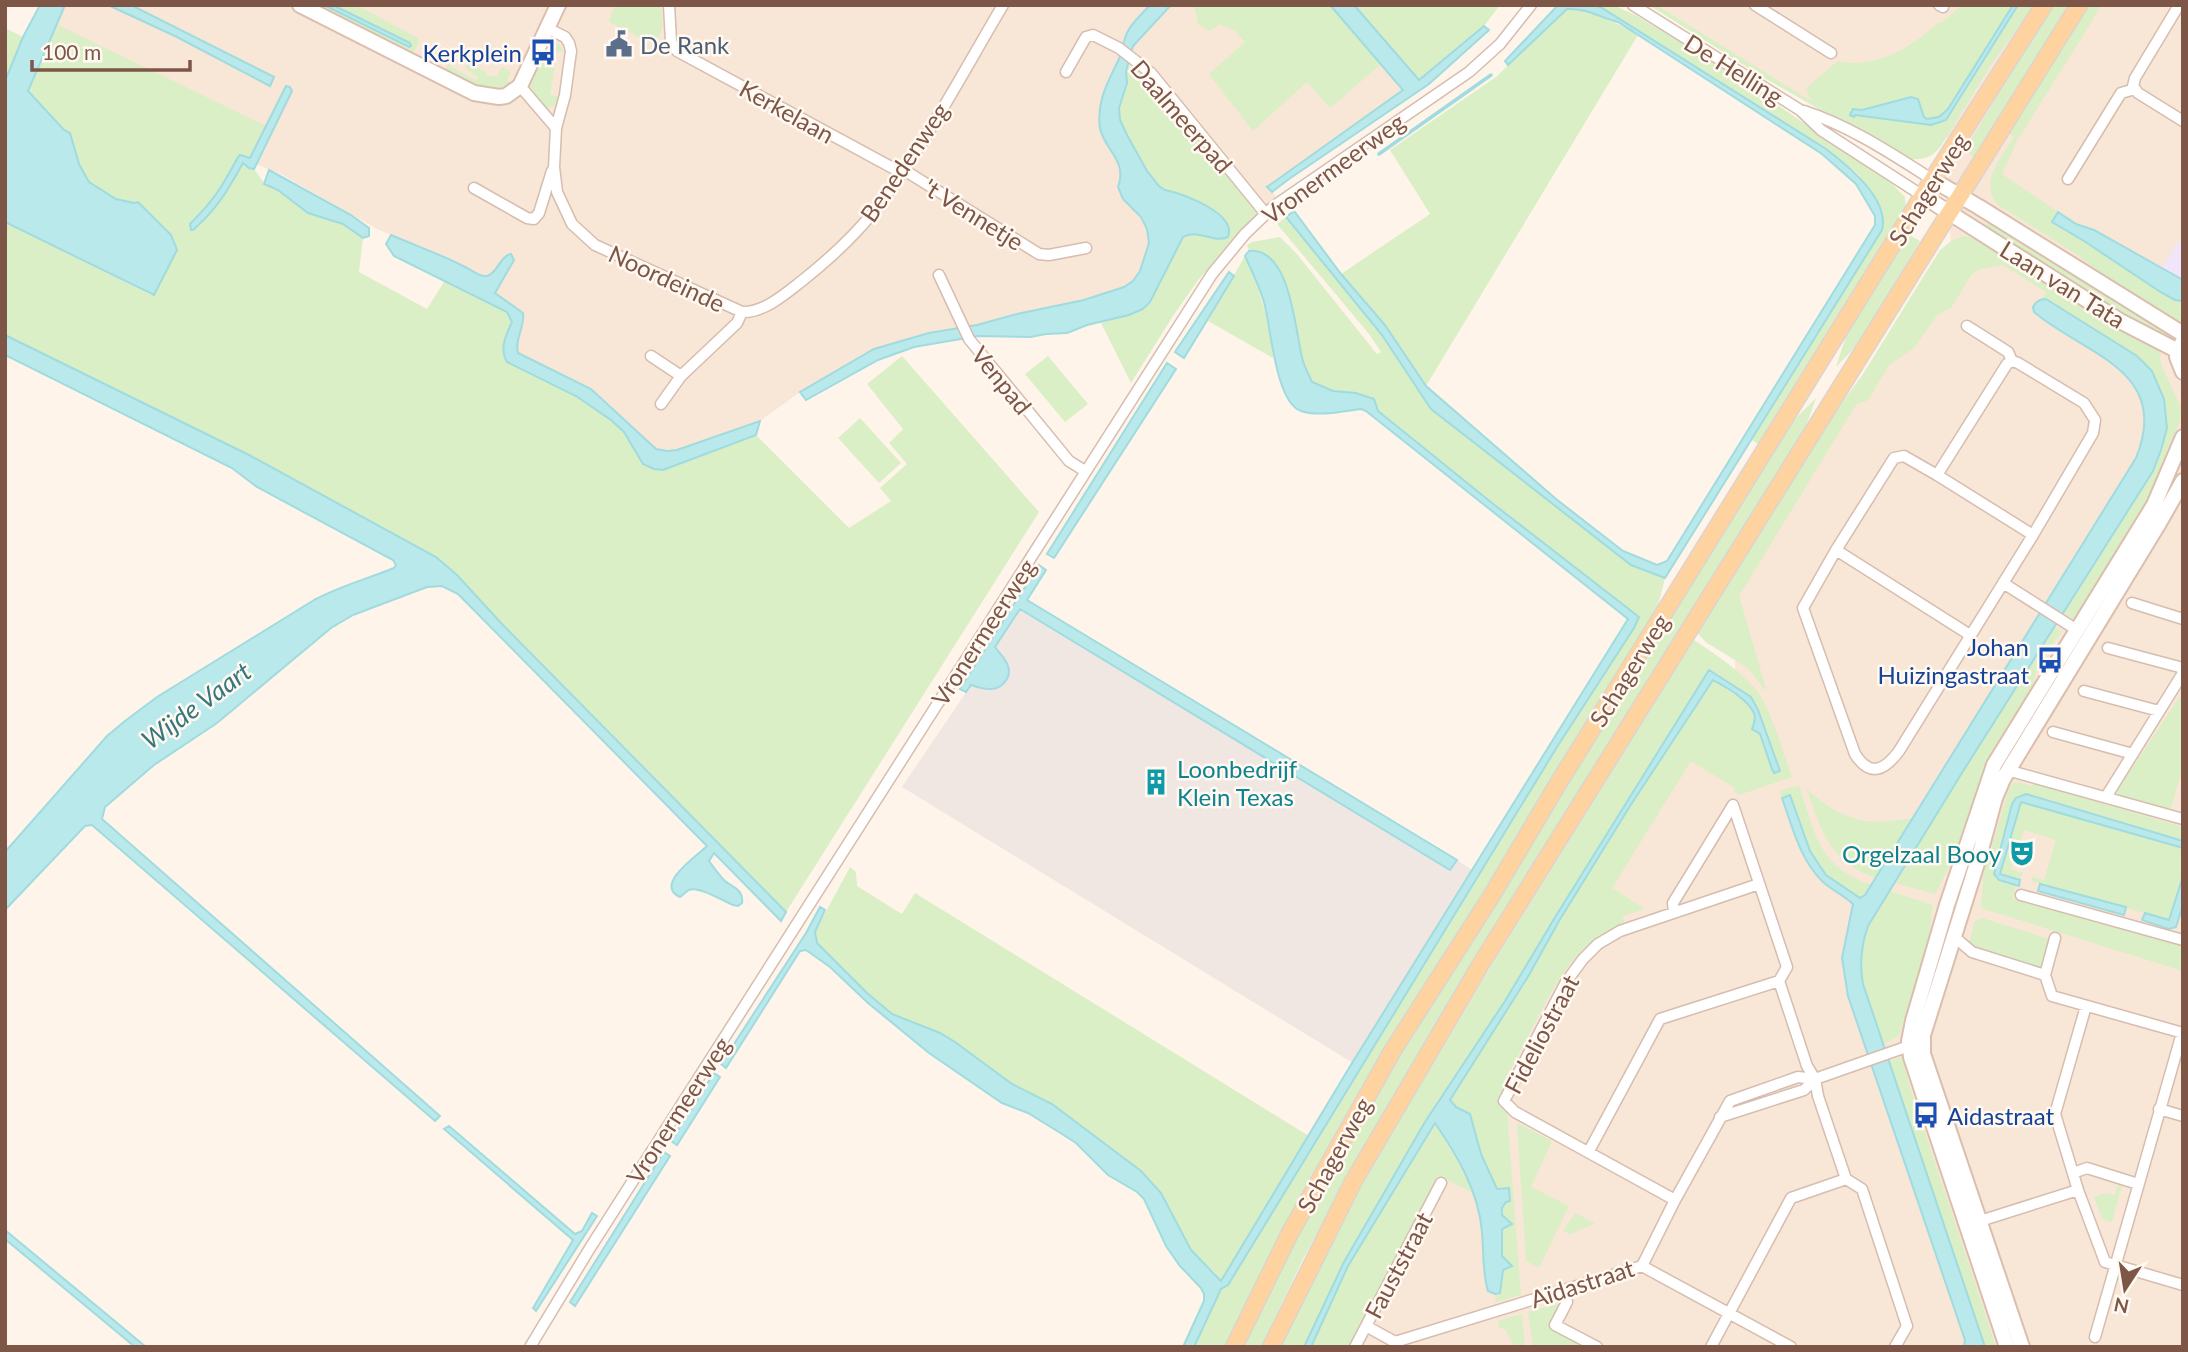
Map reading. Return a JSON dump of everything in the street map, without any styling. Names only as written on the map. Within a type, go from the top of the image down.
[{"type":"main road","name":"Schagerweg","points":[[1234,1347],[1290,1233],[1393,1050],[1492,895],[1556,787],[2043,5]]},
{"type":"main road","name":"Schagerweg","points":[[1271,1347],[1353,1182],[1481,964],[2079,5]]},
{"type":"street","points":[[300,5],[474,93],[499,97],[506,96],[520,86],[558,5]]},
{"type":"street","name":"Kerkelaan","points":[[669,5],[671,42],[677,51],[903,172]]},
{"type":"street","name":"Benedenweg","points":[[742,312],[757,310],[784,295],[827,260],[866,221],[903,172],[1003,5]]},
{"type":"street","name":"Vronermeerweg","points":[[530,1347],[590,1248],[1212,274],[1265,213],[1469,72],[1500,44],[1531,5]]},
{"type":"street","name":"De Helling","points":[[1633,5],[1800,110],[1821,130],[1923,196]]},
{"type":"street","points":[[1755,5],[1831,53]]},
{"type":"street","points":[[2179,5],[2133,81],[2135,89],[2183,121]]},
{"type":"street","points":[[547,28],[565,37],[571,51],[565,95],[556,128]]},
{"type":"street","name":"Daalmeerpad","points":[[1066,72],[1086,37],[1093,35],[1119,48],[1151,73],[1265,213]]},
{"type":"street","points":[[520,86],[556,128]]},
{"type":"street","points":[[2068,179],[2121,93],[2135,89]]},
{"type":"street","name":"De Helling","points":[[1800,110],[1827,118],[1933,180]]},
{"type":"street","name":"Noordeinde","points":[[556,128],[554,167],[557,192],[565,213],[585,238],[742,312],[737,323],[681,376],[661,404]]},
{"type":"street","name":"Noordeinde","points":[[474,188],[527,218],[534,219],[539,214],[554,167]]},
{"type":"street","name":"'t Vennetje","points":[[903,172],[1035,253],[1049,255],[1086,247]]},
{"type":"street","name":"Laan van Tata","points":[[1933,180],[2183,334]]},
{"type":"street","name":"Laan van Tata","points":[[1923,196],[2112,316],[2180,346]]},
{"type":"street","name":"Venpad","points":[[939,275],[969,339],[1069,461],[1085,471]]},
{"type":"street","points":[[1967,326],[2008,352],[2012,361],[2084,403],[2095,420],[2091,438],[2033,535],[1894,758],[1878,769],[1864,766],[1855,754],[1802,608],[1894,458],[1904,456],[2033,535]]},
{"type":"street","points":[[2180,346],[2178,363],[2183,372]]},
{"type":"street","points":[[651,356],[681,376]]},
{"type":"street","points":[[1937,475],[2007,364],[2012,361]]},
{"type":"street","points":[[2022,1347],[1928,1113],[1913,1021],[1944,917],[2001,767],[2083,634],[2148,515],[2183,436]]},
{"type":"street","points":[[2083,634],[2179,497],[2183,481]]},
{"type":"street","points":[[2162,487],[2179,497]]},
{"type":"street","points":[[1836,550],[1970,635]]},
{"type":"street","points":[[2003,583],[2083,634]]},
{"type":"street","points":[[2132,603],[2183,619]]},
{"type":"street","points":[[2106,797],[2183,671],[2108,648]]},
{"type":"street","points":[[2084,691],[2159,711]]},
{"type":"street","points":[[2053,732],[2133,754]]},
{"type":"street","points":[[2001,767],[2183,820]]},
{"type":"street","points":[[1589,1151],[1660,1019],[1779,981],[1787,967],[1732,805],[1673,903],[1674,912]]},
{"type":"street","name":"Fideliostraat","points":[[1675,1200],[1515,1112],[1504,1101],[1566,982],[1584,959],[1612,934],[1759,884]]},
{"type":"street","points":[[2021,895],[2183,940]]},
{"type":"street","points":[[2055,938],[2045,975],[2052,996],[2183,1033],[2095,1337]]},
{"type":"street","points":[[1958,940],[1972,952],[2045,975]]},
{"type":"street","points":[[1779,981],[1807,1066],[1815,1079],[1818,1096],[1846,1179],[1862,1189],[1907,1326],[1895,1347]]},
{"type":"street","points":[[2086,1006],[2054,1115],[2078,1190],[2105,1262],[2183,1285]]},
{"type":"street","name":"Aïdastraat","points":[[1366,1326],[1395,1342],[1642,1266],[1730,1101],[1798,1077],[1815,1079],[1916,1045]]},
{"type":"street","points":[[2159,1109],[2183,1116]]},
{"type":"street","points":[[2073,1173],[2087,1168],[2138,1184]]},
{"type":"street","points":[[1711,1347],[1791,1198],[1846,1179]]},
{"type":"street","name":"Fauststraat","points":[[1355,1347],[1441,1183]]},
{"type":"street","points":[[1974,1223],[2078,1190]]},
{"type":"street","points":[[1974,1223],[2007,1347]]},
{"type":"street","points":[[1642,1266],[1791,1347]]},
{"type":"street","points":[[1562,1290],[1567,1302],[1555,1325],[1597,1347]]},
{"type":"shaded area","points":[[65,5],[1330,5],[1403,90],[1268,186],[1277,198],[1257,213],[1215,260],[1145,261],[1133,281],[1125,287],[1084,300],[951,329],[800,392],[760,421],[677,450],[656,449],[591,389],[518,354],[516,346],[523,313],[494,293],[481,276],[377,229],[279,173],[249,162],[56,24]]},
{"type":"shaded area","points":[[1657,5],[2183,5],[2183,1347],[1340,1347],[1540,993],[1689,755],[1735,693],[1736,586],[1951,252],[1946,117],[1812,102]]},
{"type":"shaded area","points":[[2183,235],[2183,280],[2161,269]]},
{"type":"shaded area","points":[[1020,609],[1450,869],[1457,860],[1472,870],[1353,1063],[902,787],[971,685],[994,689],[1006,661],[995,647]]},
{"type":"green space","points":[[310,5],[324,5],[410,47],[410,43],[333,5],[356,5],[418,38],[419,42],[412,56],[407,50],[324,9]]},
{"type":"green space","points":[[615,5],[659,5],[662,26],[655,45],[611,23],[609,20]]},
{"type":"green space","points":[[1190,5],[1330,5],[1381,64],[1330,108],[1307,82],[1253,131],[1209,74],[1245,42],[1234,30],[1220,24],[1210,31],[1198,24],[1195,9]]},
{"type":"green space","points":[[1354,5],[1500,5],[1484,26],[1419,80]]},
{"type":"green space","points":[[1594,5],[1613,5],[1674,38],[1750,86],[1892,184],[1905,197],[1906,211],[1826,342],[1804,369],[1759,445],[1752,440],[1882,230],[1859,175],[1848,166],[1718,80]]},
{"type":"green space","points":[[1649,5],[1657,5],[1811,101],[1806,88],[1838,61],[1866,62],[1893,54],[1941,23],[1962,5],[2013,5],[1948,109],[1939,117],[1924,117],[1916,97],[1862,110],[1853,109],[1855,115],[1931,125],[1952,113],[2018,5],[2034,5],[1989,68],[1941,146],[1929,156],[1916,159],[1905,158],[1766,79]]},
{"type":"green space","points":[[2052,5],[2073,5],[1977,159],[1965,150]]},
{"type":"green space","points":[[2087,5],[2102,5],[2018,139],[2002,174],[2058,212],[2053,222],[2162,293],[2183,301],[2183,321],[2178,323],[1998,205],[1992,197],[1990,188],[1994,170],[2014,137],[2008,132]]},
{"type":"green space","points":[[1582,8],[1638,35],[1426,386],[1385,325],[1341,274],[1430,214],[1390,150],[1496,77],[1566,9]]},
{"type":"green space","points":[[56,24],[266,126],[250,158],[238,157],[217,193],[190,224],[201,223],[224,195],[243,163],[254,169],[265,184],[278,190],[308,213],[343,224],[363,238],[359,272],[427,309],[444,282],[507,312],[512,322],[503,347],[611,420],[624,432],[638,457],[663,470],[756,435],[849,528],[891,501],[880,488],[907,464],[889,443],[903,429],[867,384],[902,356],[1039,512],[786,912],[457,575],[436,557],[249,455],[5,335],[5,222],[151,295],[177,250],[171,235],[138,202],[116,199],[89,182],[79,164],[70,133],[64,130],[28,91]]},
{"type":"green space","points":[[5,28],[23,37],[5,81]]},
{"type":"green space","points":[[553,42],[560,45],[564,52],[557,51],[550,94],[560,97],[552,107],[548,107],[529,89],[547,46]]},
{"type":"green space","points":[[450,61],[450,66],[476,80],[478,77],[465,68],[468,63],[490,77],[497,77],[502,67],[511,72],[507,80],[510,83],[494,89],[476,86],[445,70]]},
{"type":"green space","points":[[1128,66],[1138,70],[1148,80],[1257,213],[1199,279],[1131,383],[1101,323],[1143,309],[1150,302],[1183,237],[1193,234],[1224,239],[1173,192],[1159,186],[1136,153],[1120,120],[1119,108],[1127,83]]},
{"type":"green space","points":[[1286,217],[1382,335],[1431,409],[1631,565],[1665,578],[1656,613],[1381,1058],[1301,1199],[1257,1282],[1227,1347],[1194,1347],[1221,1288],[1228,1285],[1639,617],[1378,411],[1374,399],[1356,393],[1333,391],[1312,382],[1303,360],[1288,288],[1255,251],[1249,251],[1247,245],[1252,242],[1280,237],[1296,253],[1377,354],[1381,352],[1277,224]]},
{"type":"green space","points":[[1989,220],[2169,332],[2164,340],[1985,228]]},
{"type":"green space","points":[[1906,233],[1920,241],[1866,336],[1836,367],[1849,327]]},
{"type":"green space","points":[[1963,236],[1979,239],[2043,279],[2066,299],[2094,310],[2161,349],[2163,369],[2181,407],[2180,421],[2156,488],[2073,619],[2064,614],[2153,471],[2166,407],[2152,371],[2046,299],[2042,299],[2046,292],[2003,265],[1980,269],[1971,275],[1951,308],[1938,314],[1914,348],[1889,365],[1868,400],[1854,408],[1739,596],[1767,692],[1748,668],[1707,643],[1697,633],[1828,422],[1863,374],[1940,250]]},
{"type":"green space","points":[[1245,256],[1267,318],[1273,358],[1208,321]]},
{"type":"green space","points":[[1048,356],[1088,404],[1065,422],[1025,374]]},
{"type":"green space","points":[[1816,398],[1800,443],[1351,1172],[1304,1257],[1261,1347],[1240,1347],[1291,1244],[1431,1000],[1789,425]]},
{"type":"green space","points":[[860,418],[901,463],[879,483],[838,438]]},
{"type":"green space","points":[[2055,628],[2062,632],[2050,647],[2036,673],[2028,699],[1985,765],[1958,850],[1935,894],[1896,883],[1960,776]]},
{"type":"green space","points":[[1694,640],[1719,657],[1757,691],[1772,721],[1792,777],[1739,795],[1734,791],[1735,788],[1691,761],[1612,888],[1645,909],[1622,916],[1625,924],[1593,941],[1573,960],[1548,998],[1511,1068],[1503,1085],[1501,1099],[1507,1111],[1521,1295],[1496,1302],[1495,1294],[1500,1292],[1503,1270],[1511,1263],[1502,1256],[1502,1229],[1512,1223],[1502,1215],[1509,1188],[1497,1189],[1481,1154],[1475,1128],[1450,1101],[1628,809],[1713,679],[1753,711],[1754,724],[1767,751],[1772,770],[1776,758],[1751,697],[1709,670],[1505,1001],[1426,1120],[1344,1262],[1304,1347],[1277,1347],[1344,1215],[1493,963]]},
{"type":"green space","points":[[2183,692],[2183,767],[2170,811],[2114,795]]},
{"type":"green space","points":[[2013,783],[2031,786],[2033,783],[2183,827],[2183,841],[2026,794],[2013,801],[1994,874],[1999,880],[2016,885],[2013,898],[2183,946],[2183,971],[1981,908],[1983,876],[2009,788]]},
{"type":"green space","points":[[1799,785],[1815,833],[1829,858],[1853,877],[1871,885],[1863,897],[1860,898],[1826,875],[1810,851],[1790,796],[1782,798],[1780,791]]},
{"type":"green space","points":[[1806,788],[1843,815],[1855,819],[1881,821],[1913,818],[1877,878],[1848,864],[1838,854],[1823,831]]},
{"type":"green space","points":[[2021,802],[2183,848],[2183,876],[2169,920],[2031,881],[2032,877],[2044,880],[2056,840],[2024,830],[2011,869],[2023,873],[2020,880],[2000,875]]},
{"type":"green space","points":[[850,867],[856,872],[857,886],[902,914],[915,893],[1309,1136],[1221,1282],[1191,1250],[1161,1193],[1141,1171],[1052,1104],[1012,1084],[955,1042],[892,1014],[817,943],[815,932]]},
{"type":"green space","points":[[1890,891],[1933,905],[1928,943],[1908,1008],[1908,1018],[1904,1018],[1899,1036],[1883,1044],[1864,987],[1861,957],[1867,928]]},
{"type":"green space","points":[[1982,918],[2052,940],[2044,971],[1968,947],[1975,921]]},
{"type":"green space","points":[[1902,1057],[1996,1347],[1985,1347],[1889,1061]]},
{"type":"green space","points":[[1436,1123],[1475,1194],[1438,1175],[1350,1347],[1311,1347],[1348,1266]]},
{"type":"green space","points":[[1517,1123],[1552,1141],[1531,1187],[1569,1206],[1539,1268],[1526,1261]]},
{"type":"green space","points":[[2118,1184],[2122,1185],[2112,1222],[2102,1219],[2094,1197],[2105,1193],[2115,1195]]},
{"type":"green space","points":[[1575,1213],[1595,1223],[1571,1234],[1563,1231]]},
{"type":"green space","points":[[1562,1303],[1552,1326],[1591,1347],[1533,1347],[1528,1312]]},
{"type":"green space","points":[[1522,1314],[1525,1347],[1514,1347],[1506,1330],[1499,1327],[1498,1321]]},
{"type":"water","points":[[40,5],[65,5],[28,91],[64,130],[70,133],[79,164],[89,182],[116,199],[138,202],[171,235],[177,250],[154,295],[5,222],[5,81]]},
{"type":"water","points":[[108,5],[131,5],[274,77],[270,86],[175,36]]},
{"type":"water","points":[[324,5],[333,5],[410,43],[411,46],[409,47]]},
{"type":"water","points":[[1150,5],[1171,5],[1133,46],[1126,71],[1127,83],[1119,108],[1120,120],[1147,171],[1159,186],[1195,200],[1217,213],[1229,228],[1228,237],[1217,239],[1194,234],[1183,237],[1150,302],[1143,309],[1129,315],[1087,325],[1067,333],[1030,337],[978,336],[914,347],[878,360],[806,400],[800,392],[874,349],[929,333],[977,325],[1084,300],[1124,287],[1133,281],[1140,271],[1149,243],[1147,229],[1141,217],[1123,199],[1118,187],[1118,162],[1102,136],[1099,119],[1104,93],[1128,31]]},
{"type":"water","points":[[1330,5],[1354,5],[1419,80],[1484,26],[1489,30],[1429,84],[1272,192],[1267,187],[1403,90]]},
{"type":"water","points":[[1558,5],[1594,5],[1602,8],[1826,149],[1865,184],[1880,207],[1883,218],[1882,230],[1665,578],[1631,565],[1431,409],[1382,335],[1286,217],[1294,211],[1341,274],[1385,325],[1426,386],[1556,499],[1623,551],[1657,565],[1667,561],[1875,225],[1875,216],[1856,184],[1822,154],[1618,22],[1586,11],[1567,9],[1508,65],[1505,61]]},
{"type":"water","points":[[2013,5],[2018,5],[1946,120],[1931,125],[1850,115],[1853,109],[1862,110],[1911,97],[1918,99],[1924,117],[1939,117],[1948,109]]},
{"type":"water","points":[[286,86],[292,91],[254,169],[243,163],[215,207],[191,230],[190,224],[217,193],[238,157],[240,155],[250,158]]},
{"type":"water","points":[[269,170],[351,215],[369,228],[369,236],[363,238],[343,224],[308,213],[278,190],[264,184]]},
{"type":"water","points":[[2058,212],[2183,280],[2183,301],[2162,293],[2052,222]]},
{"type":"water","points":[[391,235],[482,276],[494,272],[504,258],[511,254],[514,260],[495,293],[523,313],[517,343],[518,353],[591,389],[656,449],[677,450],[760,421],[756,435],[663,470],[643,464],[624,432],[611,420],[576,396],[507,362],[503,347],[512,322],[507,312],[394,256],[386,244]]},
{"type":"water","points":[[1249,251],[1263,254],[1274,263],[1283,277],[1294,314],[1303,361],[1312,382],[1333,391],[1356,393],[1374,399],[1378,411],[1639,617],[1228,1285],[1221,1289],[1194,1347],[1183,1347],[1204,1301],[1204,1294],[1166,1246],[1144,1199],[1108,1175],[1076,1143],[1028,1113],[1002,1103],[929,1053],[868,1003],[830,967],[806,950],[800,951],[726,1068],[721,1064],[820,907],[825,910],[815,932],[817,943],[867,993],[892,1014],[940,1033],[1012,1084],[1052,1104],[1141,1171],[1161,1193],[1191,1250],[1221,1281],[1349,1068],[1628,619],[1366,411],[1361,409],[1315,414],[1301,411],[1292,405],[1285,394],[1275,362],[1264,302],[1245,256]]},
{"type":"water","points":[[1229,272],[1234,276],[1184,358],[1175,352]]},
{"type":"water","points":[[2046,299],[2137,356],[2152,371],[2164,399],[2167,428],[2161,450],[2153,471],[1868,926],[1861,955],[1863,984],[1985,1347],[1964,1347],[1965,1340],[1848,996],[1842,958],[1853,904],[1823,882],[1808,864],[1782,798],[1790,795],[1810,851],[1826,875],[1860,898],[1865,895],[2136,458],[2144,428],[2142,404],[2133,384],[2118,368],[2034,312],[2035,304]]},
{"type":"water","name":"Wijde Vaart","points":[[5,335],[249,455],[436,557],[457,575],[786,912],[781,921],[714,853],[709,861],[725,881],[740,892],[742,903],[733,905],[693,889],[680,897],[673,892],[674,878],[707,846],[458,594],[442,586],[427,587],[353,615],[331,628],[217,723],[154,765],[105,807],[102,819],[440,1116],[435,1121],[92,825],[85,826],[5,910],[5,852],[107,736],[157,697],[314,600],[396,565],[393,560],[257,487],[232,468],[5,355]]},
{"type":"water","points":[[1167,363],[1176,369],[1054,558],[1047,554]]},
{"type":"water","points":[[1039,565],[1046,570],[1027,600],[1457,860],[1450,870],[1020,609],[995,647],[1008,666],[1008,675],[1004,682],[993,689],[971,685],[966,692],[960,689]]},
{"type":"water","points":[[1709,670],[1751,697],[1780,771],[1774,773],[1760,734],[1752,729],[1755,717],[1751,708],[1736,694],[1713,680],[1630,806],[1529,975],[1450,1100],[1456,1107],[1470,1114],[1481,1154],[1497,1189],[1509,1188],[1510,1201],[1502,1208],[1502,1215],[1512,1224],[1502,1229],[1502,1256],[1512,1266],[1503,1270],[1500,1293],[1488,1291],[1486,1284],[1480,1217],[1472,1188],[1435,1123],[1348,1266],[1311,1347],[1304,1347],[1344,1262],[1425,1122],[1505,1001]]},
{"type":"water","points":[[2026,794],[2183,841],[2183,848],[2021,802],[2000,874],[2020,880],[2019,886],[1999,880],[1994,874],[2012,804],[2016,798]]},
{"type":"water","points":[[2183,876],[2183,905],[2176,927],[2169,929],[2142,920],[2145,913],[2169,920]]},
{"type":"water","points":[[2040,884],[2126,907],[2124,915],[2038,891]]},
{"type":"water","points":[[714,1073],[720,1077],[677,1145],[671,1141]]},
{"type":"water","points":[[449,1126],[575,1234],[582,1231],[592,1213],[597,1216],[536,1311],[533,1308],[573,1240],[444,1129]]},
{"type":"water","points":[[664,1152],[670,1156],[575,1306],[570,1302]]},
{"type":"water","points":[[5,1230],[146,1347],[135,1347],[5,1239]]},
{"type":"waterway","points":[[1379,154],[1491,75]]},
{"type":"place","name":"De Rank","points":[[619,44]]},
{"type":"place","name":"Kerkplein","points":[[543,52]]},
{"type":"place","name":"Johan Huizingastraat","points":[[2050,660]]},
{"type":"place","name":"Loonbedrijf Klein Texas","points":[[1156,782]]},
{"type":"place","name":"Orgelzaal Booy","points":[[2022,853]]},
{"type":"place","name":"Aidastraat","points":[[1926,1115]]}]
